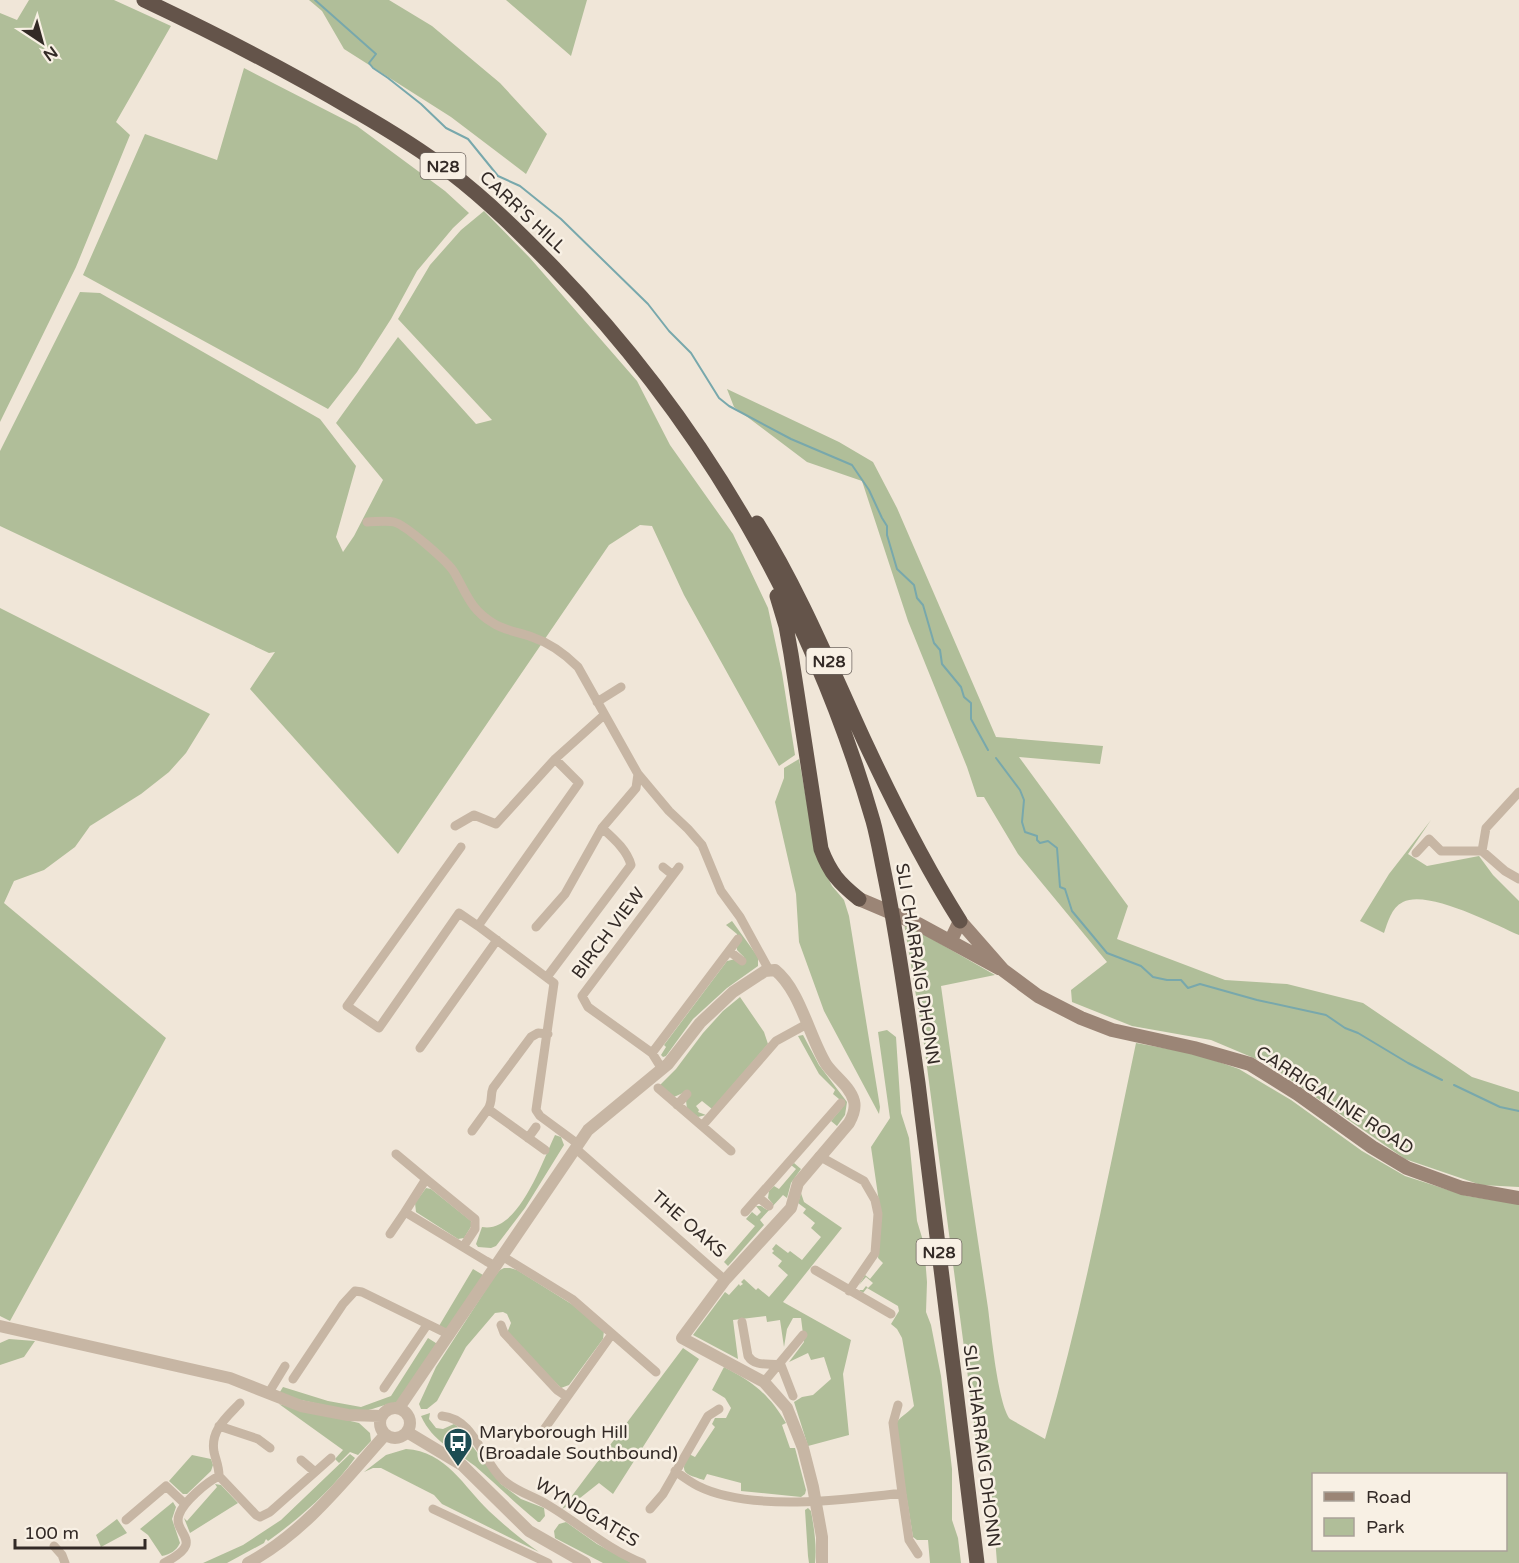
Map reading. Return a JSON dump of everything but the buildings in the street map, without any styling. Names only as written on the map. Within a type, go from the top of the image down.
[{"type":"highway","name":"CARR'S HILL","points":[[144,0],[299,77],[379,124],[447,169],[497,210],[580,295],[632,353],[677,415]]},
{"type":"highway","name":"SLI CHARRAIG DHONN","points":[[677,415],[743,517],[813,652],[856,767],[875,826],[898,941],[925,1138],[977,1563]]},
{"type":"highway","name":"N28","points":[[677,415],[687,440],[748,540],[779,599],[793,663],[821,849],[829,869],[842,885],[859,899]]},
{"type":"highway","name":"N28","points":[[677,415],[700,439],[729,477],[771,544],[803,605],[880,772],[937,884],[960,921]]},
{"type":"main road","name":"CARRIGALINE ROAD","points":[[859,899],[951,940],[1004,970]]},
{"type":"main road","name":"CARRIGALINE ROAD","points":[[960,921],[1004,970],[1038,996],[1112,1030],[1194,1048],[1250,1064],[1298,1094],[1372,1148],[1407,1168],[1462,1188],[1519,1198]]},
{"type":"main road","points":[[951,940],[960,921]]},
{"type":"street","points":[[367,522],[396,522],[441,557],[453,570],[464,594],[476,609],[494,624],[534,637],[566,655],[578,668],[638,774],[702,845],[721,891],[740,917],[769,969],[777,972],[790,988],[825,1062],[854,1100],[852,1118],[798,1183],[791,1208],[725,1280]]},
{"type":"street","points":[[597,702],[621,687]]},
{"type":"street","points":[[455,826],[474,815],[496,824],[555,759],[604,715]]},
{"type":"street","points":[[478,926],[579,783],[555,759]]},
{"type":"street","points":[[536,927],[565,894],[602,828],[636,788],[638,774]]},
{"type":"street","points":[[1482,851],[1486,828],[1519,792]]},
{"type":"street","points":[[547,977],[631,866],[629,858],[621,847],[602,828]]},
{"type":"street","points":[[1416,853],[1429,839],[1441,851],[1482,851],[1505,871],[1519,879]]},
{"type":"street","points":[[462,847],[347,1006],[379,1028],[459,913],[552,980],[555,987],[548,1034],[538,1033],[531,1037],[491,1092],[492,1103],[472,1131]]},
{"type":"street","name":"BIRCH VIEW","points":[[662,1069],[652,1053],[588,1007],[582,996],[676,871],[663,867]]},
{"type":"street","points":[[652,1053],[738,939]]},
{"type":"street","points":[[420,1048],[497,940]]},
{"type":"street","points":[[729,951],[742,961]]},
{"type":"street","points":[[0,1326],[230,1378],[289,1403],[323,1411],[366,1417],[381,1416],[389,1409],[399,1408],[588,1130],[600,1119],[654,1084],[662,1069],[675,1057],[708,1015],[733,992],[769,969]]},
{"type":"street","points":[[702,1126],[776,1041],[807,1024]]},
{"type":"street","name":"THE OAKS","points":[[548,1034],[536,1110],[725,1280],[682,1338],[764,1382]]},
{"type":"street","points":[[654,1084],[730,1151]]},
{"type":"street","points":[[677,1105],[687,1094]]},
{"type":"street","points":[[745,1212],[841,1103]]},
{"type":"street","points":[[488,1109],[545,1150]]},
{"type":"street","points":[[822,1125],[837,1137]]},
{"type":"street","points":[[528,1138],[536,1127]]},
{"type":"street","points":[[396,1154],[475,1219],[475,1228],[463,1247]]},
{"type":"street","points":[[819,1156],[864,1181],[875,1200],[878,1214],[875,1253],[849,1291]]},
{"type":"street","points":[[390,1234],[426,1179]]},
{"type":"street","points":[[758,1197],[769,1206]]},
{"type":"street","points":[[405,1212],[463,1247],[498,1261],[572,1299],[656,1372]]},
{"type":"street","points":[[815,1270],[891,1314]]},
{"type":"street","points":[[293,1379],[343,1304],[355,1291],[362,1292],[450,1335]]},
{"type":"street","points":[[742,1322],[750,1360],[755,1364],[781,1365]]},
{"type":"street","points":[[384,1388],[427,1325]]},
{"type":"street","points":[[501,1325],[504,1334],[557,1390],[566,1396]]},
{"type":"street","points":[[540,1435],[612,1334]]},
{"type":"street","points":[[804,1335],[781,1365],[764,1382],[787,1408],[802,1448],[816,1502],[823,1544],[822,1563]]},
{"type":"street","points":[[781,1365],[793,1396]]},
{"type":"street","points":[[268,1394],[285,1366]]},
{"type":"street","points":[[240,1403],[219,1426],[214,1439],[214,1453],[219,1466],[219,1476],[256,1515],[260,1517],[270,1512],[331,1458]]},
{"type":"street","points":[[898,1405],[893,1423],[902,1493],[909,1540],[918,1554]]},
{"type":"street","points":[[381,1416],[380,1426],[385,1435],[394,1439],[399,1438],[407,1432],[410,1423],[409,1418],[399,1408]]},
{"type":"street","points":[[650,1509],[663,1494],[708,1416],[719,1409]]},
{"type":"street","name":"WYNDGATES","points":[[442,1416],[453,1417],[462,1424],[497,1473],[515,1489],[546,1504],[608,1546],[642,1563]]},
{"type":"street","points":[[219,1426],[258,1439],[270,1448]]},
{"type":"street","points":[[407,1432],[462,1465],[529,1531],[585,1563]]},
{"type":"street","points":[[248,1563],[266,1554],[316,1512],[385,1435]]},
{"type":"street","points":[[302,1460],[315,1472]]},
{"type":"street","points":[[675,1471],[699,1486],[722,1494],[748,1499],[816,1502],[902,1493]]},
{"type":"street","points":[[164,1563],[178,1556],[186,1542],[178,1515],[185,1504],[208,1482],[219,1476]]},
{"type":"street","points":[[126,1520],[166,1486],[185,1504]]},
{"type":"street","points":[[433,1509],[548,1563]]},
{"type":"street","points":[[54,1546],[62,1555],[64,1563]]},
{"type":"green space","points":[[29,0],[114,0],[171,26],[116,122],[130,135],[76,267],[0,422],[0,13],[17,20]]},
{"type":"green space","points":[[309,0],[389,0],[432,26],[500,83],[547,134],[526,174],[451,117],[344,49],[322,11]]},
{"type":"green space","points":[[506,0],[587,0],[571,56]]},
{"type":"green space","points":[[244,68],[357,126],[445,191],[469,213],[453,228],[417,271],[391,319],[357,372],[328,409],[83,275],[145,134],[217,160]]},
{"type":"green space","points":[[484,211],[530,258],[637,381],[670,445],[733,534],[768,608],[782,673],[795,755],[779,766],[684,595],[652,526],[640,525],[609,545],[398,854],[250,689],[275,652],[269,653],[0,526],[0,451],[80,292],[100,293],[320,419],[356,466],[336,537],[343,552],[354,536],[383,480],[336,423],[398,337],[476,424],[492,420],[398,319],[430,265],[461,230]]},
{"type":"green space","points":[[727,389],[839,442],[873,462],[897,508],[996,737],[1103,746],[1100,764],[1019,757],[1128,906],[1117,939],[1225,980],[1287,984],[1363,1003],[1472,1077],[1519,1092],[1519,1187],[1481,1185],[1405,1159],[1268,1064],[1211,1040],[1132,1026],[1072,1002],[1071,990],[1107,962],[1018,854],[984,797],[977,797],[908,621],[862,481],[807,462],[734,407]]},
{"type":"green space","points":[[0,608],[210,714],[186,753],[169,772],[141,794],[90,826],[75,847],[44,870],[14,881],[4,903],[166,1038],[10,1321],[0,1316]]},
{"type":"green space","points":[[799,759],[816,854],[832,886],[844,900],[849,916],[880,1107],[879,1114],[824,1011],[799,942],[796,894],[775,802],[784,778],[784,768]]},
{"type":"green space","points":[[1431,820],[1408,854],[1427,866],[1479,856],[1493,875],[1519,901],[1519,935],[1478,916],[1428,900],[1414,899],[1399,905],[1391,916],[1384,933],[1360,921],[1389,874]]},
{"type":"green space","points":[[732,921],[758,957],[758,966],[727,988],[693,1019],[663,1057],[661,1055],[666,1047],[664,1045],[727,961],[744,957],[737,950],[737,934],[726,925]]},
{"type":"green space","points":[[904,923],[995,975],[941,986],[1002,1399],[1010,1419],[1045,1439],[1083,1291],[1136,1043],[1196,1054],[1239,1069],[1291,1100],[1362,1151],[1405,1176],[1467,1196],[1519,1204],[1519,1563],[997,1563],[990,1473],[977,1446],[924,1044]]},
{"type":"green space","points":[[740,997],[764,1032],[768,1044],[712,1109],[702,1101],[696,1106],[698,1112],[706,1115],[698,1117],[687,1109],[685,1092],[674,1097],[660,1085],[676,1069],[723,1011]]},
{"type":"green space","points":[[887,1030],[896,1037],[901,1113],[909,1138],[917,1221],[924,1244],[927,1282],[926,1312],[931,1325],[941,1376],[952,1469],[952,1520],[958,1538],[961,1563],[930,1563],[928,1540],[917,1540],[913,1537],[895,1425],[914,1406],[902,1338],[891,1324],[899,1311],[898,1306],[867,1288],[863,1293],[859,1290],[863,1290],[866,1286],[868,1288],[873,1283],[866,1277],[859,1285],[865,1275],[870,1279],[883,1263],[878,1258],[881,1216],[871,1147],[890,1118],[878,1032]]},
{"type":"green space","points":[[803,1035],[819,1065],[847,1102],[845,1115],[837,1126],[831,1121],[842,1108],[839,1099],[833,1094],[835,1090],[819,1074],[798,1036]]},
{"type":"green space","points":[[555,1135],[561,1137],[564,1145],[525,1208],[496,1246],[478,1247],[476,1244],[482,1227],[495,1226],[507,1219],[527,1194]]},
{"type":"green space","points":[[794,1163],[801,1169],[791,1183],[787,1198],[783,1195],[760,1220],[764,1225],[728,1266],[724,1262],[755,1226],[746,1219],[752,1212],[757,1216],[761,1212],[756,1206],[767,1210],[773,1204],[768,1198],[769,1191],[774,1186],[779,1189],[796,1169],[791,1165]]},
{"type":"green space","points":[[426,1188],[431,1189],[471,1221],[472,1225],[464,1238],[458,1239],[416,1212],[415,1203]]},
{"type":"green space","points":[[801,1193],[804,1202],[842,1228],[783,1302],[851,1340],[843,1374],[849,1435],[808,1446],[794,1402],[802,1397],[813,1395],[831,1379],[824,1357],[811,1360],[808,1353],[789,1362],[804,1342],[801,1318],[793,1318],[787,1329],[784,1347],[780,1320],[767,1322],[766,1316],[733,1320],[738,1359],[693,1335],[725,1292],[729,1295],[739,1284],[740,1286],[743,1284],[741,1282],[744,1279],[756,1290],[758,1288],[769,1297],[788,1275],[778,1266],[782,1261],[772,1253],[776,1244],[802,1260],[821,1237],[811,1228],[815,1223],[803,1213],[806,1209],[798,1203]]},
{"type":"green space","points":[[504,1268],[517,1270],[573,1305],[604,1331],[603,1339],[569,1385],[561,1388],[507,1333],[511,1323],[507,1314],[495,1313],[466,1347],[437,1401],[427,1409],[421,1409],[419,1404],[436,1367],[494,1277]]},
{"type":"green space","points":[[473,1269],[483,1275],[449,1332],[439,1326]]},
{"type":"green space","points":[[428,1338],[439,1345],[401,1402],[356,1412],[278,1395],[283,1387],[328,1401],[361,1407],[391,1396]]},
{"type":"green space","points":[[9,1339],[35,1341],[24,1357],[0,1365],[0,1343]]},
{"type":"green space","points":[[683,1348],[699,1359],[613,1494],[599,1483],[562,1509]]},
{"type":"green space","points":[[724,1367],[744,1378],[767,1396],[786,1423],[782,1425],[790,1448],[795,1448],[806,1490],[801,1497],[741,1491],[741,1483],[707,1474],[704,1480],[688,1474],[684,1469],[689,1454],[695,1457],[715,1427],[712,1424],[715,1418],[726,1418],[731,1408],[725,1398],[712,1390]]},
{"type":"green space","points":[[279,1404],[359,1423],[370,1433],[371,1441],[358,1455],[350,1452],[339,1463],[335,1459],[343,1450]]},
{"type":"green space","points":[[430,1413],[429,1419],[436,1428],[443,1429],[454,1424],[458,1427],[501,1484],[521,1499],[544,1508],[545,1516],[540,1522],[475,1466],[438,1439],[421,1416]]},
{"type":"green space","points":[[406,1449],[420,1451],[443,1463],[489,1511],[539,1552],[442,1504],[434,1495],[381,1468],[373,1468],[364,1472],[386,1455]]},
{"type":"green space","points":[[350,1454],[355,1458],[336,1481],[304,1513],[268,1541],[266,1539],[264,1543],[227,1563],[203,1563],[243,1545],[281,1520]]},
{"type":"green space","points":[[192,1455],[211,1459],[213,1465],[211,1471],[187,1494],[183,1494],[169,1481]]},
{"type":"green space","points":[[215,1484],[221,1485],[238,1503],[190,1533],[184,1518],[187,1521],[217,1487]]},
{"type":"green space","points":[[173,1502],[176,1507],[172,1519],[180,1543],[173,1552],[162,1556],[148,1535],[140,1529]]},
{"type":"green space","points":[[808,1508],[811,1511],[814,1530],[815,1563],[809,1563],[808,1556],[805,1510]]},
{"type":"green space","points":[[117,1519],[127,1533],[101,1547],[96,1535]]},
{"type":"green space","points":[[566,1522],[597,1544],[632,1563],[603,1563],[555,1538],[554,1531],[559,1524]]},
{"type":"waterway","points":[[315,0],[376,54],[369,63],[373,68],[421,104],[446,128],[468,139],[498,176],[520,186],[561,219],[648,304],[669,331],[691,353],[719,398],[729,406],[791,439],[852,465],[869,490],[887,526],[887,535],[897,569],[914,585],[917,598],[923,605],[934,643],[940,650],[942,664],[961,687],[964,697],[971,703],[971,719],[988,750]]},
{"type":"waterway","points":[[996,758],[1020,790],[1024,800],[1022,822],[1025,832],[1037,836],[1040,843],[1048,841],[1057,848],[1060,887],[1065,889],[1072,911],[1107,953],[1141,966],[1153,977],[1181,980],[1188,988],[1200,984],[1257,1000],[1326,1015],[1345,1028],[1442,1080]]},
{"type":"waterway","points":[[1454,1085],[1500,1107],[1519,1111]]},
{"type":"place","name":"Maryborough Hill (Broadale Southbound)","points":[[458,1468]]}]
